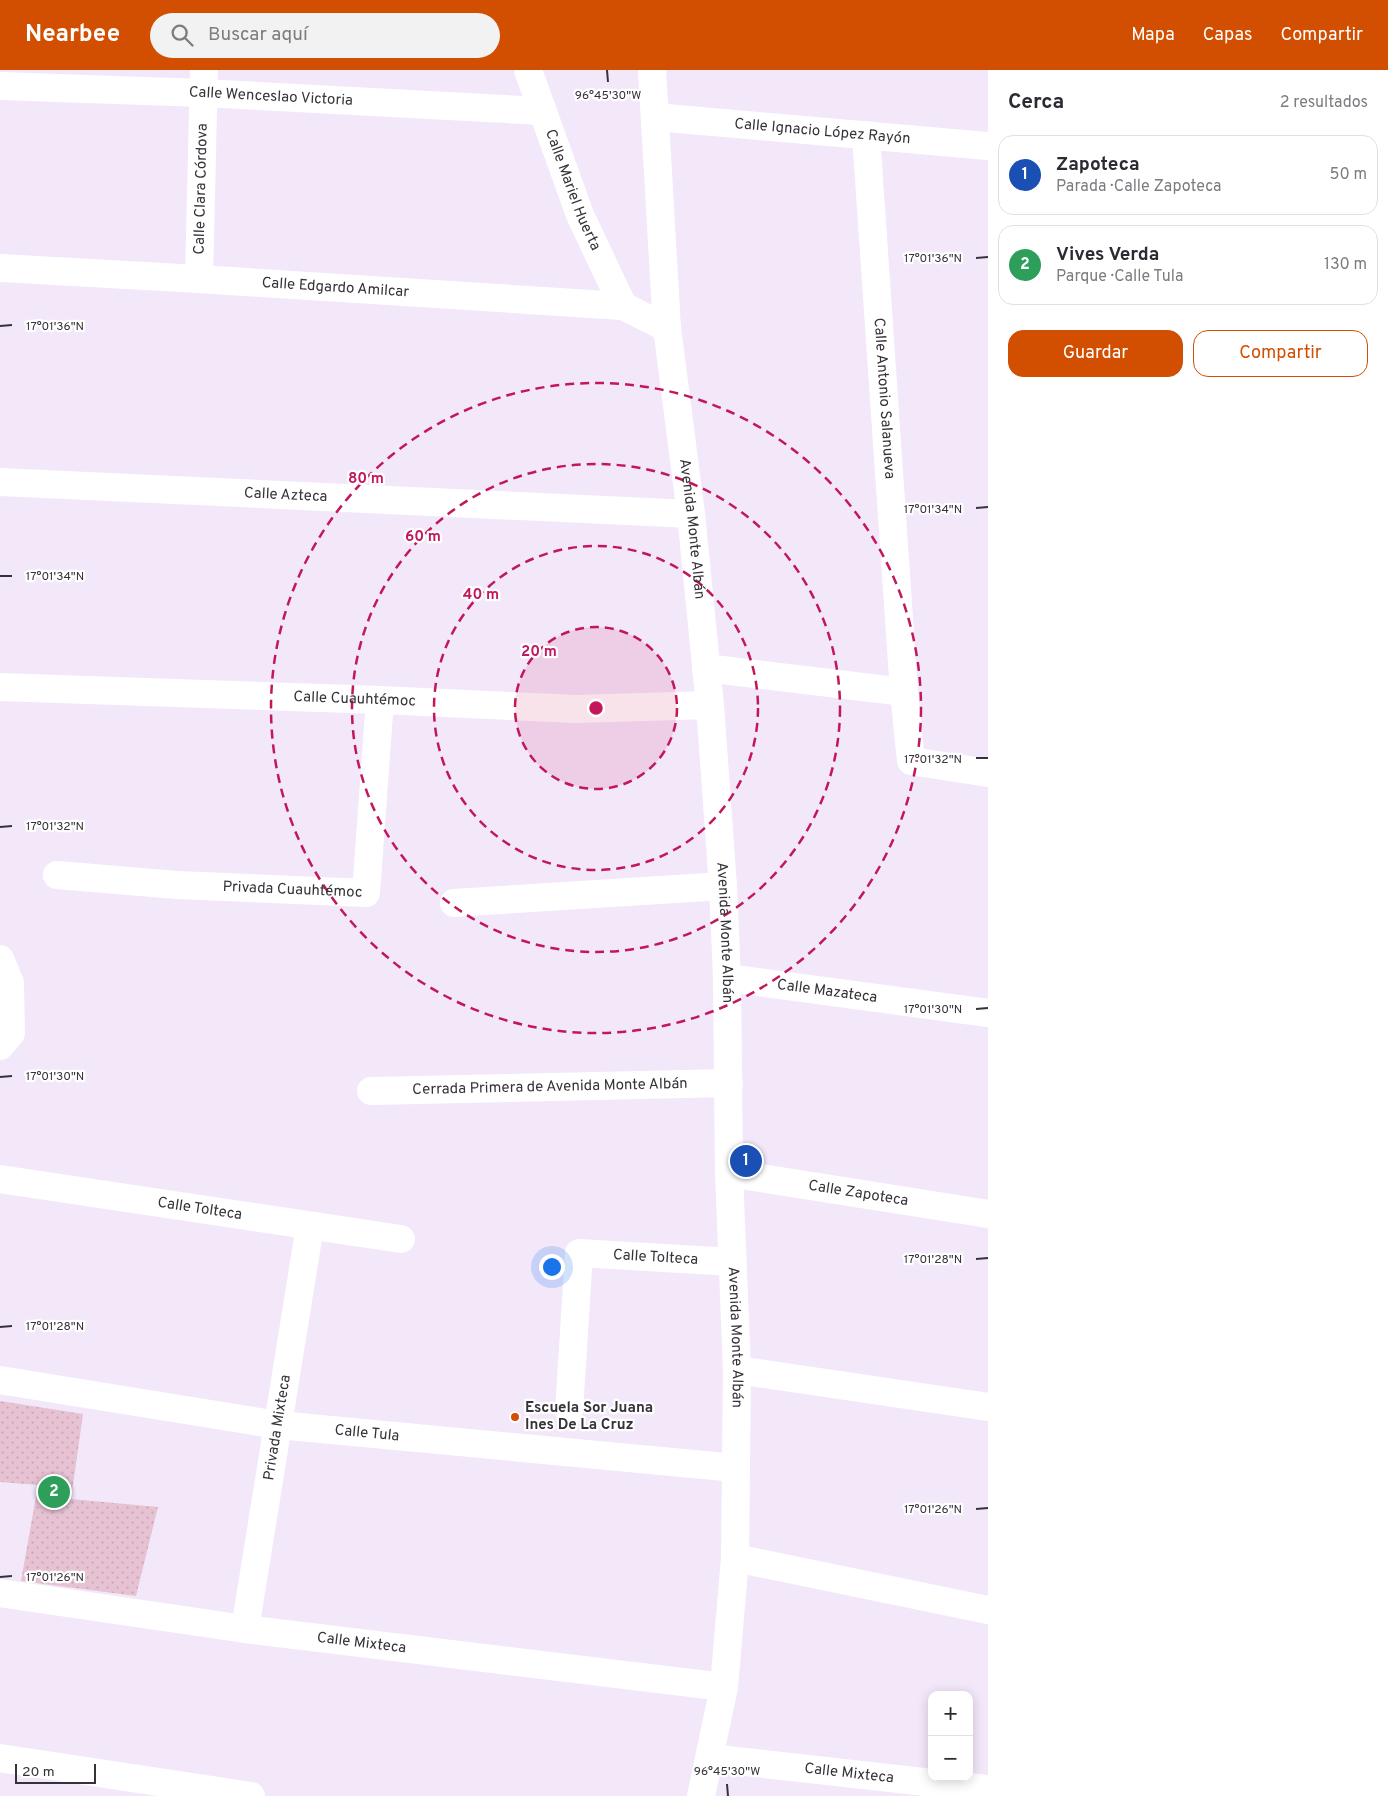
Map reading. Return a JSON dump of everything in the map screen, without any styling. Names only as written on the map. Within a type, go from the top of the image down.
[{"type":"street","name":"Calle Mariel Huerta","points":[[528,70],[580,215],[623,306]]},
{"type":"street","name":"Avenida Monte Albán","points":[[652,70],[667,328],[691,514],[710,705],[723,886],[726,978],[729,1173],[737,1370],[736,1558],[724,1687],[702,1796]]},
{"type":"street","name":"Calle Wenceslao Victoria","points":[[0,86],[204,82],[542,111]]},
{"type":"street","name":"Calle Clara Córdova","points":[[198,279],[204,82]]},
{"type":"street","name":"Calle Ignacio López Rayón","points":[[656,117],[988,146]]},
{"type":"street","name":"Calle Antonio Salanueva","points":[[866,135],[904,692],[912,761],[988,773]]},
{"type":"street","name":"Calle Edgardo Amilcar","points":[[0,268],[623,306],[667,328]]},
{"type":"street","name":"Calle Azteca","points":[[0,482],[691,514]]},
{"type":"street","points":[[706,668],[904,692]]},
{"type":"street","name":"Calle Cuauhtémoc","points":[[0,687],[380,700],[576,709],[710,705]]},
{"type":"street","name":"Privada Cuauhtémoc","points":[[56,875],[177,885],[366,893],[380,700]]},
{"type":"street","points":[[454,903],[723,886]]},
{"type":"street","points":[[0,959],[10,983],[11,1033],[0,1046]]},
{"type":"street","name":"Calle Mazateca","points":[[726,978],[988,1013]]},
{"type":"street","name":"Cerrada Primera de Avenida Monte Albán","points":[[370,1091],[729,1083]]},
{"type":"street","name":"Calle Zapoteca","points":[[729,1173],[988,1214]]},
{"type":"street","name":"Calle Tolteca","points":[[0,1179],[401,1239]]},
{"type":"street","name":"Privada Mixteca","points":[[245,1629],[310,1226]]},
{"type":"street","name":"Calle Tolteca","points":[[569,1411],[578,1253],[732,1262]]},
{"type":"street","points":[[737,1370],[988,1407]]},
{"type":"street","name":"Calle Tula","points":[[0,1380],[278,1425],[736,1468]]},
{"type":"street","points":[[736,1558],[988,1610]]},
{"type":"street","name":"Calle Mixteca","points":[[0,1592],[245,1629],[724,1687]]},
{"type":"street","points":[[0,1758],[251,1796]]},
{"type":"street","name":"Calle Mixteca","points":[[710,1758],[988,1789]]},
{"type":"shaded area","points":[[0,1401],[83,1414],[71,1499],[158,1507],[136,1596],[21,1581],[38,1485],[0,1482]]},
{"type":"place","name":"Zapoteca","points":[[746,1161]]},
{"type":"place","name":"Escuela Sor Juana Ines De La Cruz","points":[[515,1417]]},
{"type":"place","name":"Vives Verda","points":[[54,1492]]}]
